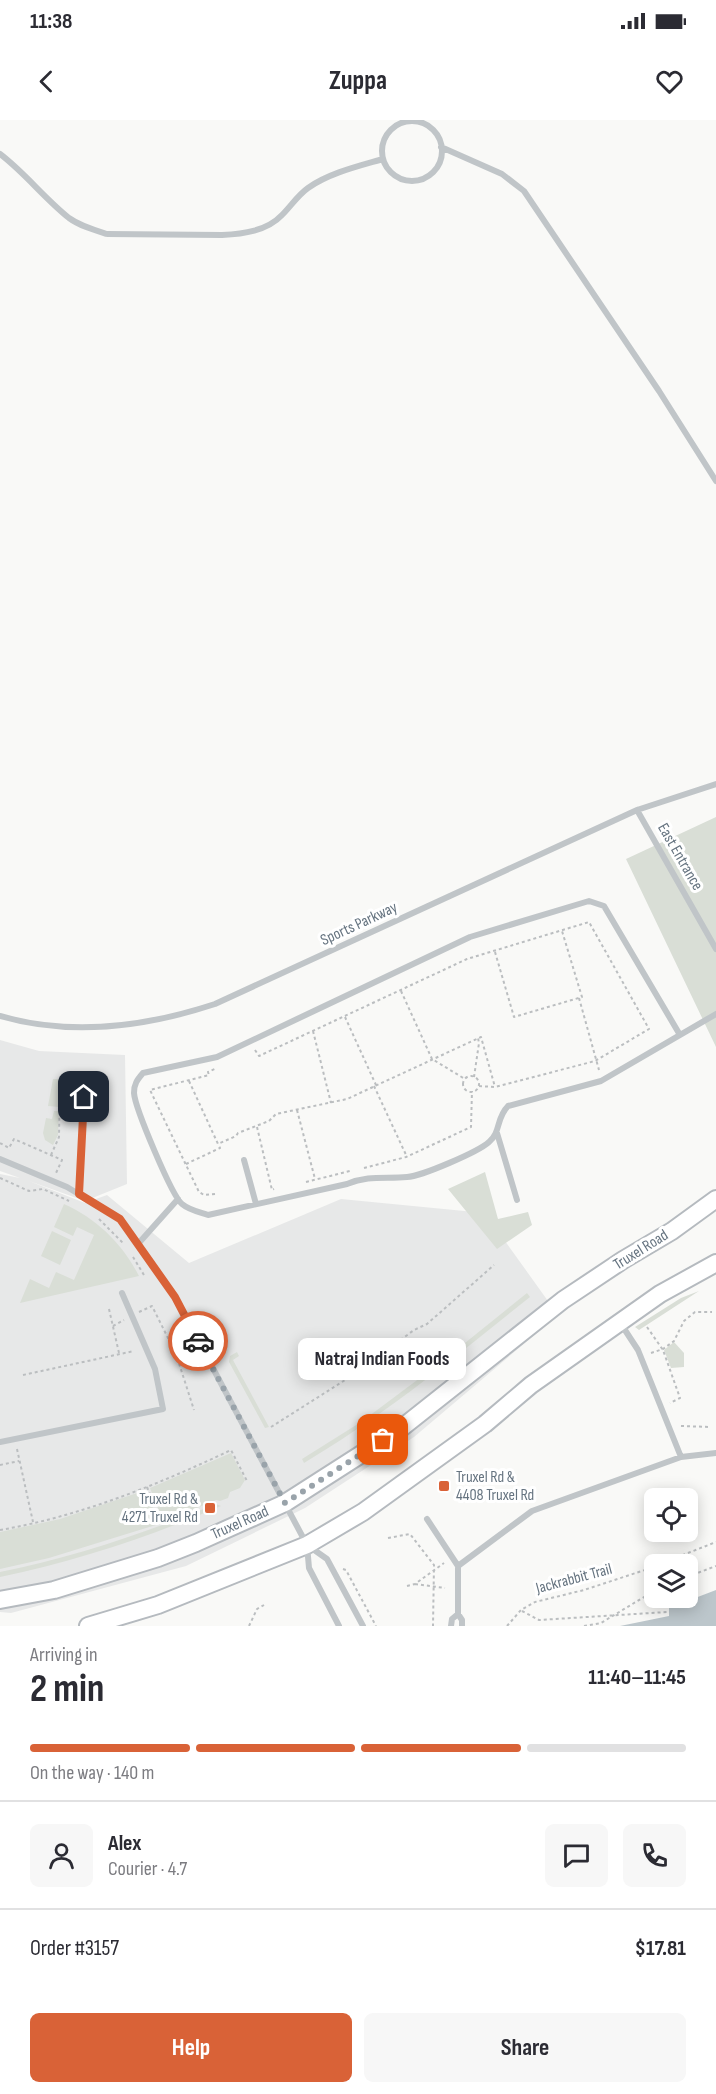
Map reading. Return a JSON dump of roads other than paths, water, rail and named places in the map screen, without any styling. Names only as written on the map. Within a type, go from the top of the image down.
[{"type":"main road","name":"Truxel Road","points":[[0,1600],[54,1590],[158,1557],[196,1543],[285,1503],[399,1430],[562,1300],[672,1231],[716,1199]]},
{"type":"main road","points":[[88,1626],[158,1605],[307,1545],[380,1500],[485,1424],[531,1385],[660,1294],[716,1263]]},
{"type":"lane","points":[[411,122],[429,127],[439,140],[441,147],[441,158],[433,172],[423,179],[414,181],[402,180],[394,176],[383,159],[382,146],[385,138],[391,130],[402,123],[411,122]]},
{"type":"lane","points":[[441,147],[502,174],[524,191],[659,391],[716,481]]},
{"type":"lane","points":[[0,154],[15,165],[69,218],[90,229],[107,234],[238,235],[269,226],[308,188],[323,180],[383,159]]},
{"type":"lane","name":"Sports Parkway","points":[[0,1016],[32,1023],[81,1028],[143,1023],[180,1016],[230,998],[638,810],[716,784]]},
{"type":"lane","name":"East Entrance","points":[[638,810],[716,949]]},
{"type":"lane","points":[[680,1035],[604,906],[589,901],[470,938],[217,1056],[143,1073],[135,1084],[134,1094],[138,1109],[178,1199],[196,1211],[208,1215],[347,1184],[363,1178],[410,1177],[429,1172],[489,1143],[496,1133],[501,1113],[508,1106],[601,1081],[680,1035],[716,1014]]},
{"type":"lane","points":[[79,1194],[85,1074]]},
{"type":"lane","points":[[496,1133],[517,1200]]},
{"type":"lane","points":[[0,1159],[53,1181],[120,1219],[175,1297],[307,1545],[309,1568],[339,1626]]},
{"type":"lane","points":[[244,1160],[256,1204]]},
{"type":"lane","points":[[138,1244],[178,1199]]},
{"type":"lane","points":[[0,1442],[163,1409],[155,1369],[122,1293]]},
{"type":"lane","points":[[621,1323],[638,1350],[681,1457]]},
{"type":"lane","points":[[458,1566],[532,1511],[681,1457],[716,1453]]},
{"type":"lane","points":[[427,1519],[458,1566],[458,1614],[462,1620],[462,1626]]},
{"type":"lane","points":[[307,1545],[327,1559],[363,1626]]},
{"type":"lane","points":[[451,1626],[452,1619],[458,1614]]},
{"type":"place","name":"Natraj Indian Foods","points":[[383,1440]]},
{"type":"place","name":"Truxel Rd & 4408 Truxel Rd","points":[[444,1486]]},
{"type":"place","name":"Truxel Rd & 4271 Truxel Rd","points":[[210,1508]]}]
